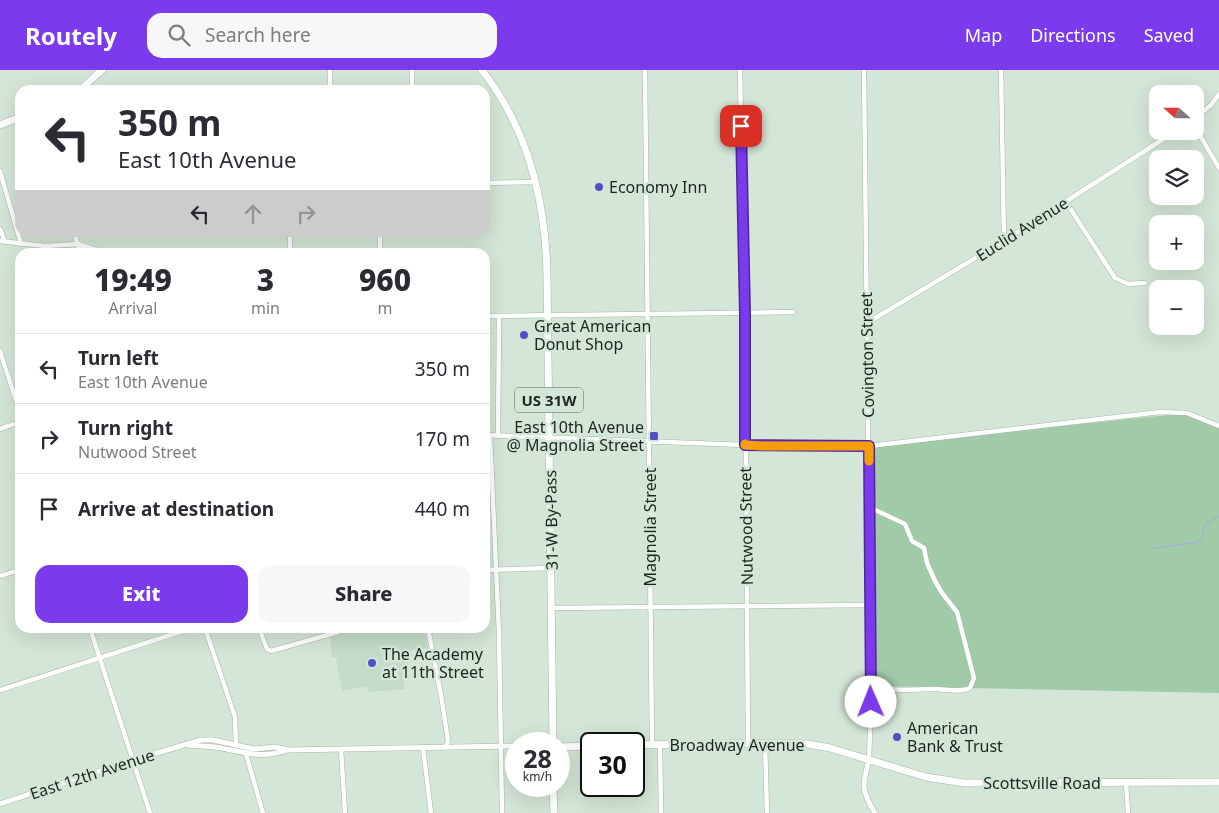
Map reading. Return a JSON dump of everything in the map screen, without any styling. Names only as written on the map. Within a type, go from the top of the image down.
[{"type":"main road","points":[[86,85],[102,70]]},
{"type":"main road","name":"31-W By-Pass","points":[[482,70],[507,108],[523,142],[536,182],[544,228],[548,316],[553,732]]},
{"type":"main road","points":[[0,125],[15,119]]},
{"type":"main road","name":"Broadway Avenue","points":[[645,744],[791,743],[816,745],[869,760]]},
{"type":"main road","name":"Scottsville Road","points":[[869,760],[926,777],[962,782],[1219,782]]},
{"type":"main road","points":[[553,797],[554,813]]},
{"type":"street","points":[[330,70],[330,85]]},
{"type":"street","points":[[412,70],[412,85]]},
{"type":"street","name":"Magnolia Street","points":[[644,70],[651,607],[656,744],[661,813]]},
{"type":"street","name":"Nutwood Street","points":[[740,70],[745,314],[748,743]]},
{"type":"street","name":"Covington Street","points":[[864,70],[871,686],[869,760]]},
{"type":"street","points":[[1001,70],[1004,241]]},
{"type":"street","points":[[1204,111],[1219,94]]},
{"type":"street","name":"Euclid Avenue","points":[[866,323],[1004,241],[1162,140]]},
{"type":"street","points":[[1203,140],[1219,168]]},
{"type":"street","points":[[0,171],[15,226]]},
{"type":"street","points":[[490,182],[536,182]]},
{"type":"street","points":[[1066,202],[1115,278],[1128,284],[1140,285],[1145,283]]},
{"type":"street","points":[[0,230],[2,242],[45,246],[78,244],[90,248]]},
{"type":"street","points":[[18,237],[20,244]]},
{"type":"street","points":[[76,237],[79,248]]},
{"type":"street","points":[[490,316],[793,312]]},
{"type":"street","points":[[498,436],[499,316]]},
{"type":"street","points":[[0,351],[15,398]]},
{"type":"street","points":[[0,372],[6,370]]},
{"type":"street","points":[[490,435],[745,445],[869,446],[1160,412],[1183,412],[1219,426]]},
{"type":"street","points":[[0,429],[15,424]]},
{"type":"street","points":[[490,469],[496,570],[502,813]]},
{"type":"street","points":[[869,507],[905,524],[912,541],[924,548],[927,563],[942,593],[957,612],[974,678],[970,688],[964,690],[900,691],[871,686]]},
{"type":"street","points":[[490,570],[551,568]]},
{"type":"street","points":[[0,576],[15,572]]},
{"type":"street","points":[[551,608],[870,605]]},
{"type":"street","points":[[92,633],[150,813]]},
{"type":"street","points":[[0,690],[177,633]]},
{"type":"street","points":[[207,633],[236,717],[236,745],[254,749],[276,748],[288,750],[505,746]]},
{"type":"street","points":[[261,633],[267,649],[271,651],[334,633]]},
{"type":"street","points":[[429,633],[448,740],[446,747]]},
{"type":"street","name":"East 12th Avenue","points":[[0,804],[200,740],[213,740],[236,745]]},
{"type":"street","points":[[765,743],[767,813]]},
{"type":"street","name":"East 12th Avenue","points":[[185,745],[213,747],[246,754]]},
{"type":"street","points":[[422,748],[431,813]]},
{"type":"street","points":[[341,749],[345,813]]},
{"type":"street","points":[[263,813],[246,754],[276,754],[288,750]]},
{"type":"street","points":[[869,760],[863,786],[866,798],[875,813]]},
{"type":"street","points":[[1126,783],[1128,813]]},
{"type":"shaded area","name":"The Academy at 11th Street","points":[[339,633],[424,633],[428,648],[404,651],[408,670],[402,671],[405,689],[369,692],[368,686],[342,691],[336,657],[332,657],[330,636]]},
{"type":"green space","points":[[1187,413],[1219,428],[1219,693],[871,686],[869,446]]},
{"type":"waterway","points":[[1154,548],[1198,542],[1202,537],[1205,525],[1219,516]]},
{"type":"slow traffic","points":[[745,444],[762,446],[869,446],[869,461]]},
{"type":"place","name":"Economy Inn","points":[[599,187]]},
{"type":"place","name":"Great American Donut Shop","points":[[524,335]]},
{"type":"place","name":"East 10th Avenue @ Magnolia Street","points":[[654,436]]},
{"type":"place","name":"The Academy at 11th Street","points":[[372,663]]},
{"type":"place","name":"American Bank & Trust","points":[[897,737]]},
{"type":"route","points":[[741,126],[745,314],[745,445],[869,446],[871,702]]}]
